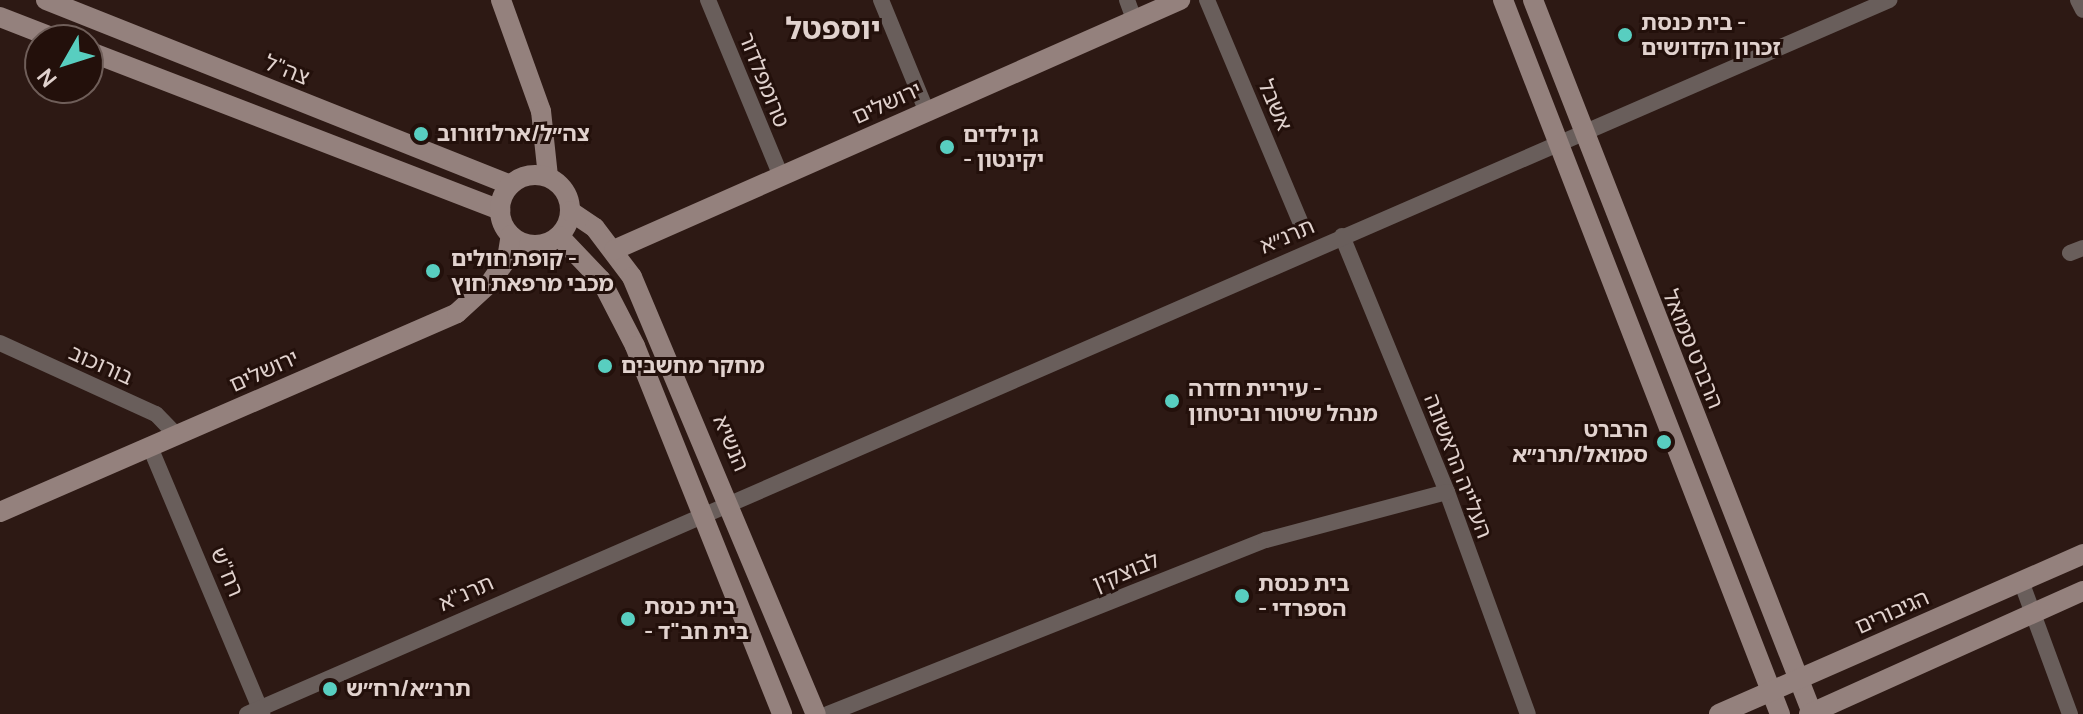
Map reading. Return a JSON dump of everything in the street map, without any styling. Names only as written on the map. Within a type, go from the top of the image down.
[{"type":"street","name":"צה\"ל","points":[[46,0],[510,185]]},
{"type":"street","points":[[501,0],[541,111],[548,177]]},
{"type":"street","name":"טרומפלדור","points":[[708,0],[781,176]]},
{"type":"street","points":[[881,0],[927,112]]},
{"type":"street","name":"ירושלים","points":[[614,250],[927,112],[1131,10],[1180,0]]},
{"type":"street","name":"אשבל","points":[[1207,0],[1302,226]]},
{"type":"street","points":[[1503,0],[1780,714]]},
{"type":"street","name":"הרברט סמואל","points":[[1533,0],[1581,133],[1811,714]]},
{"type":"street","name":"תרנ״א","points":[[702,512],[1889,0]]},
{"type":"street","points":[[2078,0],[2083,10]]},
{"type":"street","points":[[0,17],[24,26]]},
{"type":"street","points":[[104,57],[500,210],[511,235],[530,245],[559,236],[570,211],[565,191],[548,177],[528,175],[510,185],[500,210]]},
{"type":"street","name":"הנשיא","points":[[570,211],[614,250],[658,331],[816,714]]},
{"type":"street","name":"ירושלים","points":[[0,512],[457,313],[490,283],[507,259],[511,235]]},
{"type":"street","points":[[559,236],[601,280],[628,333],[782,714]]},
{"type":"street","name":"העלייה הראשונה","points":[[1342,236],[1447,492],[1528,714]]},
{"type":"street","name":"בורוכוב","points":[[0,343],[156,414],[176,435]]},
{"type":"street","name":"רח\"ש","points":[[150,447],[256,712]]},
{"type":"street","name":"לבוצקין","points":[[828,714],[1266,540],[1447,492]]},
{"type":"street","name":"תרנ\"א","points":[[256,712],[702,512]]},
{"type":"street","name":"הגיבורים","points":[[1719,714],[2083,554]]},
{"type":"street","points":[[2021,581],[2070,714]]},
{"type":"street","points":[[1811,714],[2083,591]]},
{"type":"place","name":"בית כנסת - זכרון הקדושים","points":[[1625,35]]},
{"type":"place","name":"צה״ל/ארלוזורוב","points":[[421,134]]},
{"type":"place","name":"גן ילדים - יקינטון","points":[[947,147]]},
{"type":"place","name":"קופת חולים - מכבי מרפאת חוץ","points":[[433,271]]},
{"type":"place","name":"מחקר מחשבים","points":[[605,366]]},
{"type":"place","name":"עיריית חדרה - מנהל שיטור וביטחון","points":[[1172,401]]},
{"type":"place","name":"הרברט סמואל/תרנ״א","points":[[1664,442]]},
{"type":"place","name":"בית כנסת - הספרדי","points":[[1242,596]]},
{"type":"place","name":"בית כנסת - בית חב\"ד","points":[[628,619]]},
{"type":"place","name":"תרנ״א/רח״ש","points":[[330,689]]},
{"type":"district","name":"יוספטל","points":[[833,28]]}]
